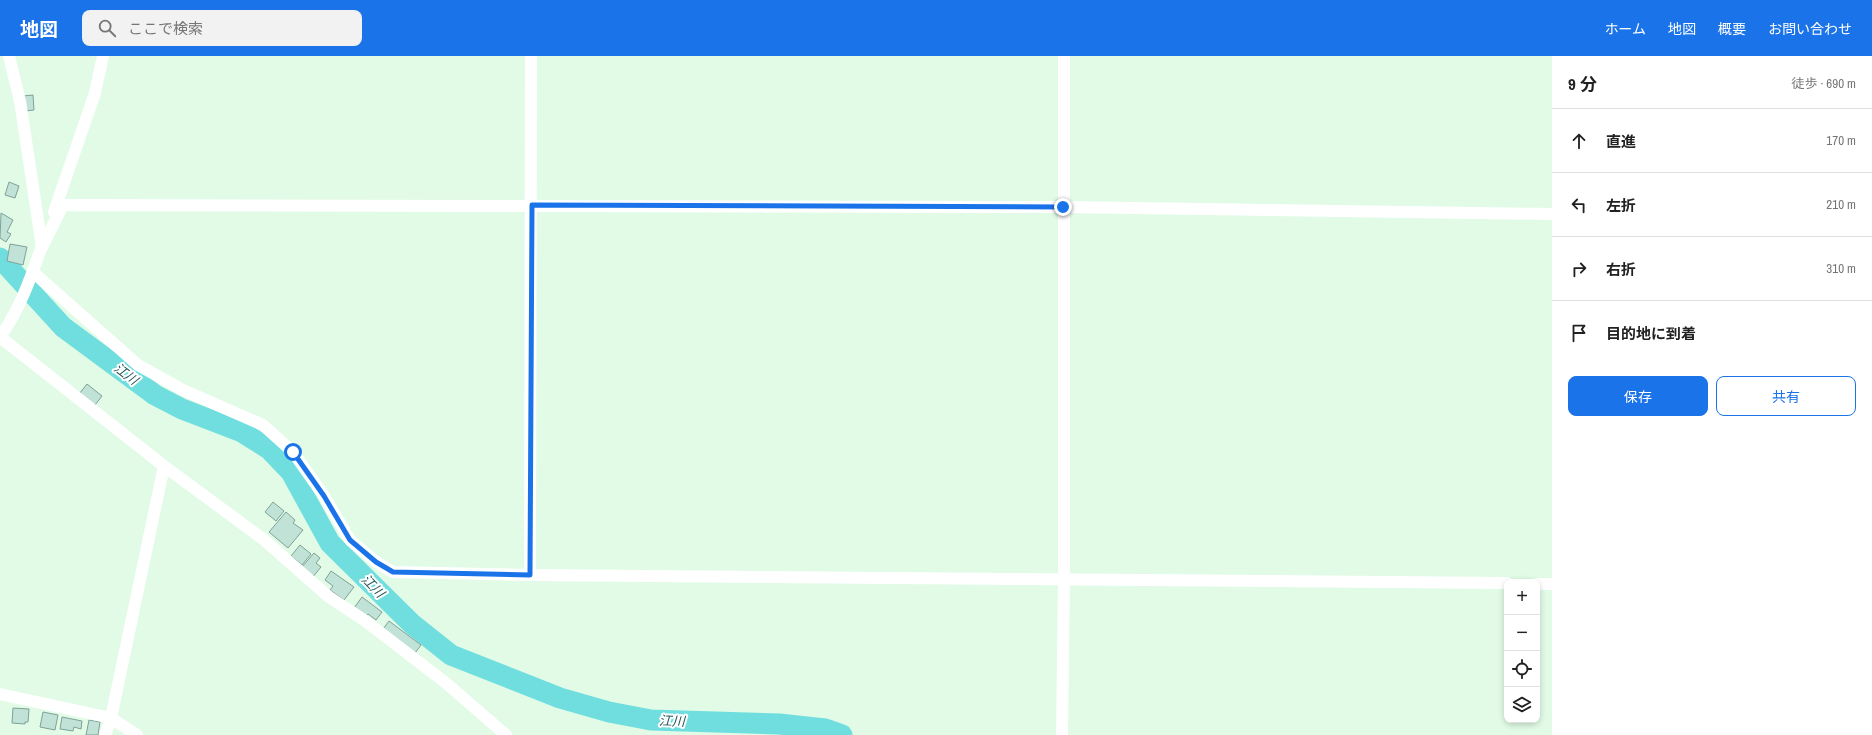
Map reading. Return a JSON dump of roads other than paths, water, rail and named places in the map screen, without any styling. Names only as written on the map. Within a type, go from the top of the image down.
[{"type":"street","points":[[9,56],[20,101],[42,248]]},
{"type":"street","points":[[103,56],[95,93],[34,273],[11,322],[0,337],[164,466],[264,539],[329,597],[364,620],[446,683],[506,735]]},
{"type":"street","points":[[530,575],[532,205],[531,56]]},
{"type":"street","points":[[1062,735],[1064,579],[1064,56]]},
{"type":"street","points":[[42,248],[63,205],[1063,207],[1552,214]]},
{"type":"street","points":[[34,273],[138,365],[183,390],[263,425],[293,452],[324,496],[350,540],[376,562],[393,572],[530,575],[1504,584]]},
{"type":"street","points":[[105,735],[111,718],[164,466]]},
{"type":"street","points":[[1540,584],[1552,584]]},
{"type":"street","points":[[0,694],[111,718],[137,735]]},
{"type":"waterway","name":"江川","points":[[0,258],[63,327],[155,395],[182,409],[242,432],[269,449],[291,472],[330,543],[412,624],[451,655],[560,698],[609,712],[651,720],[779,724],[825,729],[842,735]]}]
